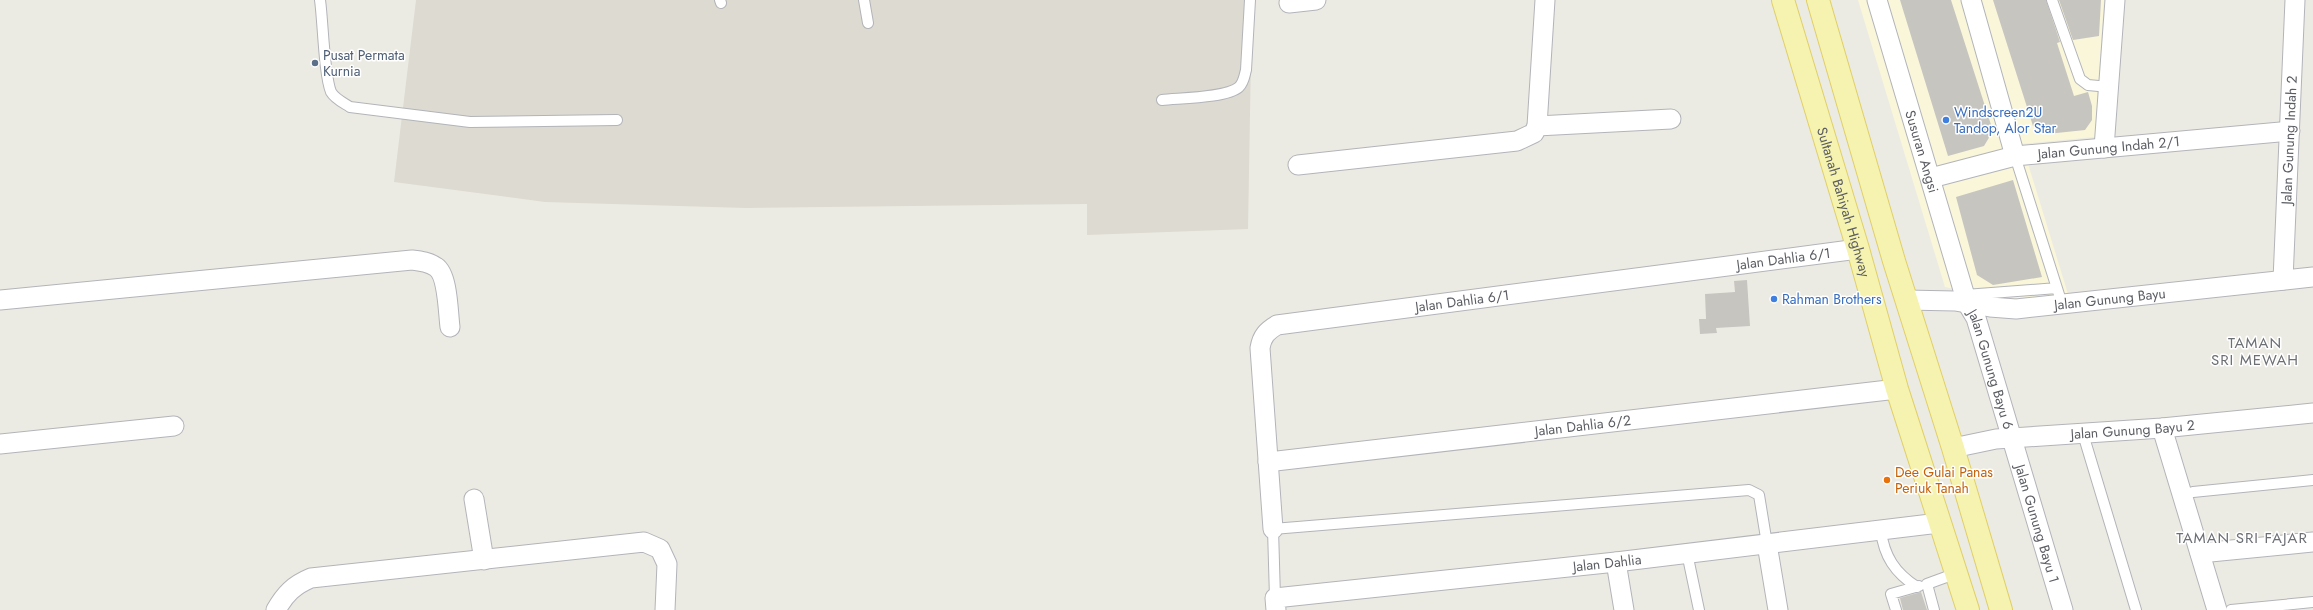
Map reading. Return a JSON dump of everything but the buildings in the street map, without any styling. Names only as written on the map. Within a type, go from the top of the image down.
[{"type":"main road","name":"Sultanah Bahiyah Highway","points":[[1783,0],[1858,249],[1897,389],[1968,610]]},
{"type":"main road","points":[[1818,0],[1906,300],[1953,448],[2001,610]]},
{"type":"street","points":[[1289,3],[1316,0]]},
{"type":"street","points":[[1298,165],[1517,141],[1534,134],[1537,126],[1544,0]]},
{"type":"street","name":"Susuran Angsi","points":[[1877,0],[1966,299]]},
{"type":"street","points":[[1971,0],[2016,156]]},
{"type":"street","points":[[2104,148],[2115,0]]},
{"type":"street","name":"Jalan Gunung Indah 2","points":[[2283,280],[2295,0]]},
{"type":"street","points":[[1537,126],[1671,119]]},
{"type":"street","name":"Jalan Gunung Indah 2/1","points":[[1931,178],[2016,156],[2290,131]]},
{"type":"street","name":"Jalan Dahlia 6/1","points":[[1273,529],[1260,348],[1262,339],[1267,331],[1277,325],[1858,249]]},
{"type":"street","points":[[0,300],[412,260],[437,267],[444,276],[450,327]]},
{"type":"street","name":"Jalan Gunung Bayu","points":[[1906,300],[1966,299],[2016,309],[2060,296],[2313,277]]},
{"type":"street","name":"Jalan Gunung Bayu 6","points":[[1966,299],[1976,318],[2012,438]]},
{"type":"street","name":"Jalan Dahlia 6/2","points":[[1268,462],[1897,389]]},
{"type":"street","name":"Jalan Gunung Bayu 2","points":[[1953,448],[1983,440],[2162,428],[2313,413]]},
{"type":"street","points":[[0,444],[174,426]]},
{"type":"street","points":[[2162,428],[2217,610]]},
{"type":"street","name":"Jalan Gunung Bayu 1","points":[[2012,438],[2063,610]]},
{"type":"street","points":[[474,499],[484,560]]},
{"type":"street","name":"Jalan Dahlia","points":[[1276,604],[1939,523]]},
{"type":"street","points":[[276,610],[284,597],[297,584],[311,578],[644,542],[660,549],[667,564],[664,610]]},
{"type":"street","points":[[2200,553],[2313,542]]},
{"type":"street","points":[[1767,544],[1778,610]]},
{"type":"street","points":[[1616,562],[1624,610]]},
{"type":"lane","points":[[320,0],[332,92],[339,100],[350,107],[470,122],[617,120]]},
{"type":"lane","points":[[864,0],[868,23]]},
{"type":"lane","points":[[1162,100],[1227,93],[1238,88],[1244,82],[1250,0]]},
{"type":"lane","points":[[2052,0],[2080,79],[2088,85],[2109,86]]},
{"type":"lane","points":[[2016,156],[2060,296]]},
{"type":"lane","points":[[2083,434],[2136,610]]},
{"type":"lane","points":[[2182,495],[2193,492],[2313,480]]},
{"type":"lane","points":[[1276,604],[1273,529],[1749,490],[1760,495],[1767,544]]},
{"type":"lane","points":[[1880,531],[1882,542],[1891,564],[1907,580],[1922,585],[1934,610]]},
{"type":"lane","points":[[1687,553],[1698,610]]},
{"type":"lane","points":[[1896,610],[1891,594],[1957,573]]},
{"type":"lane","points":[[2231,610],[2313,602]]},
{"type":"shaded area","points":[[416,0],[1252,0],[1248,229],[1087,235],[1087,204],[746,208],[545,202],[394,182]]},
{"type":"shaded area","points":[[1858,0],[2104,0],[2095,137],[2022,144],[2068,294],[2009,301],[1945,287]]},
{"type":"place","name":"Pusat Permata Kurnia","points":[[315,63]]},
{"type":"place","name":"Windscreen2U Tandop, Alor Star","points":[[1946,120]]},
{"type":"place","name":"Rahman Brothers","points":[[1774,299]]},
{"type":"place","name":"Dee Gulai Panas Periuk Tanah","points":[[1887,480]]},
{"type":"district","name":"TAMAN SRI MEWAH","points":[[2255,352]]},
{"type":"district","name":"TAMAN SRI FAJAR","points":[[2242,538]]}]
